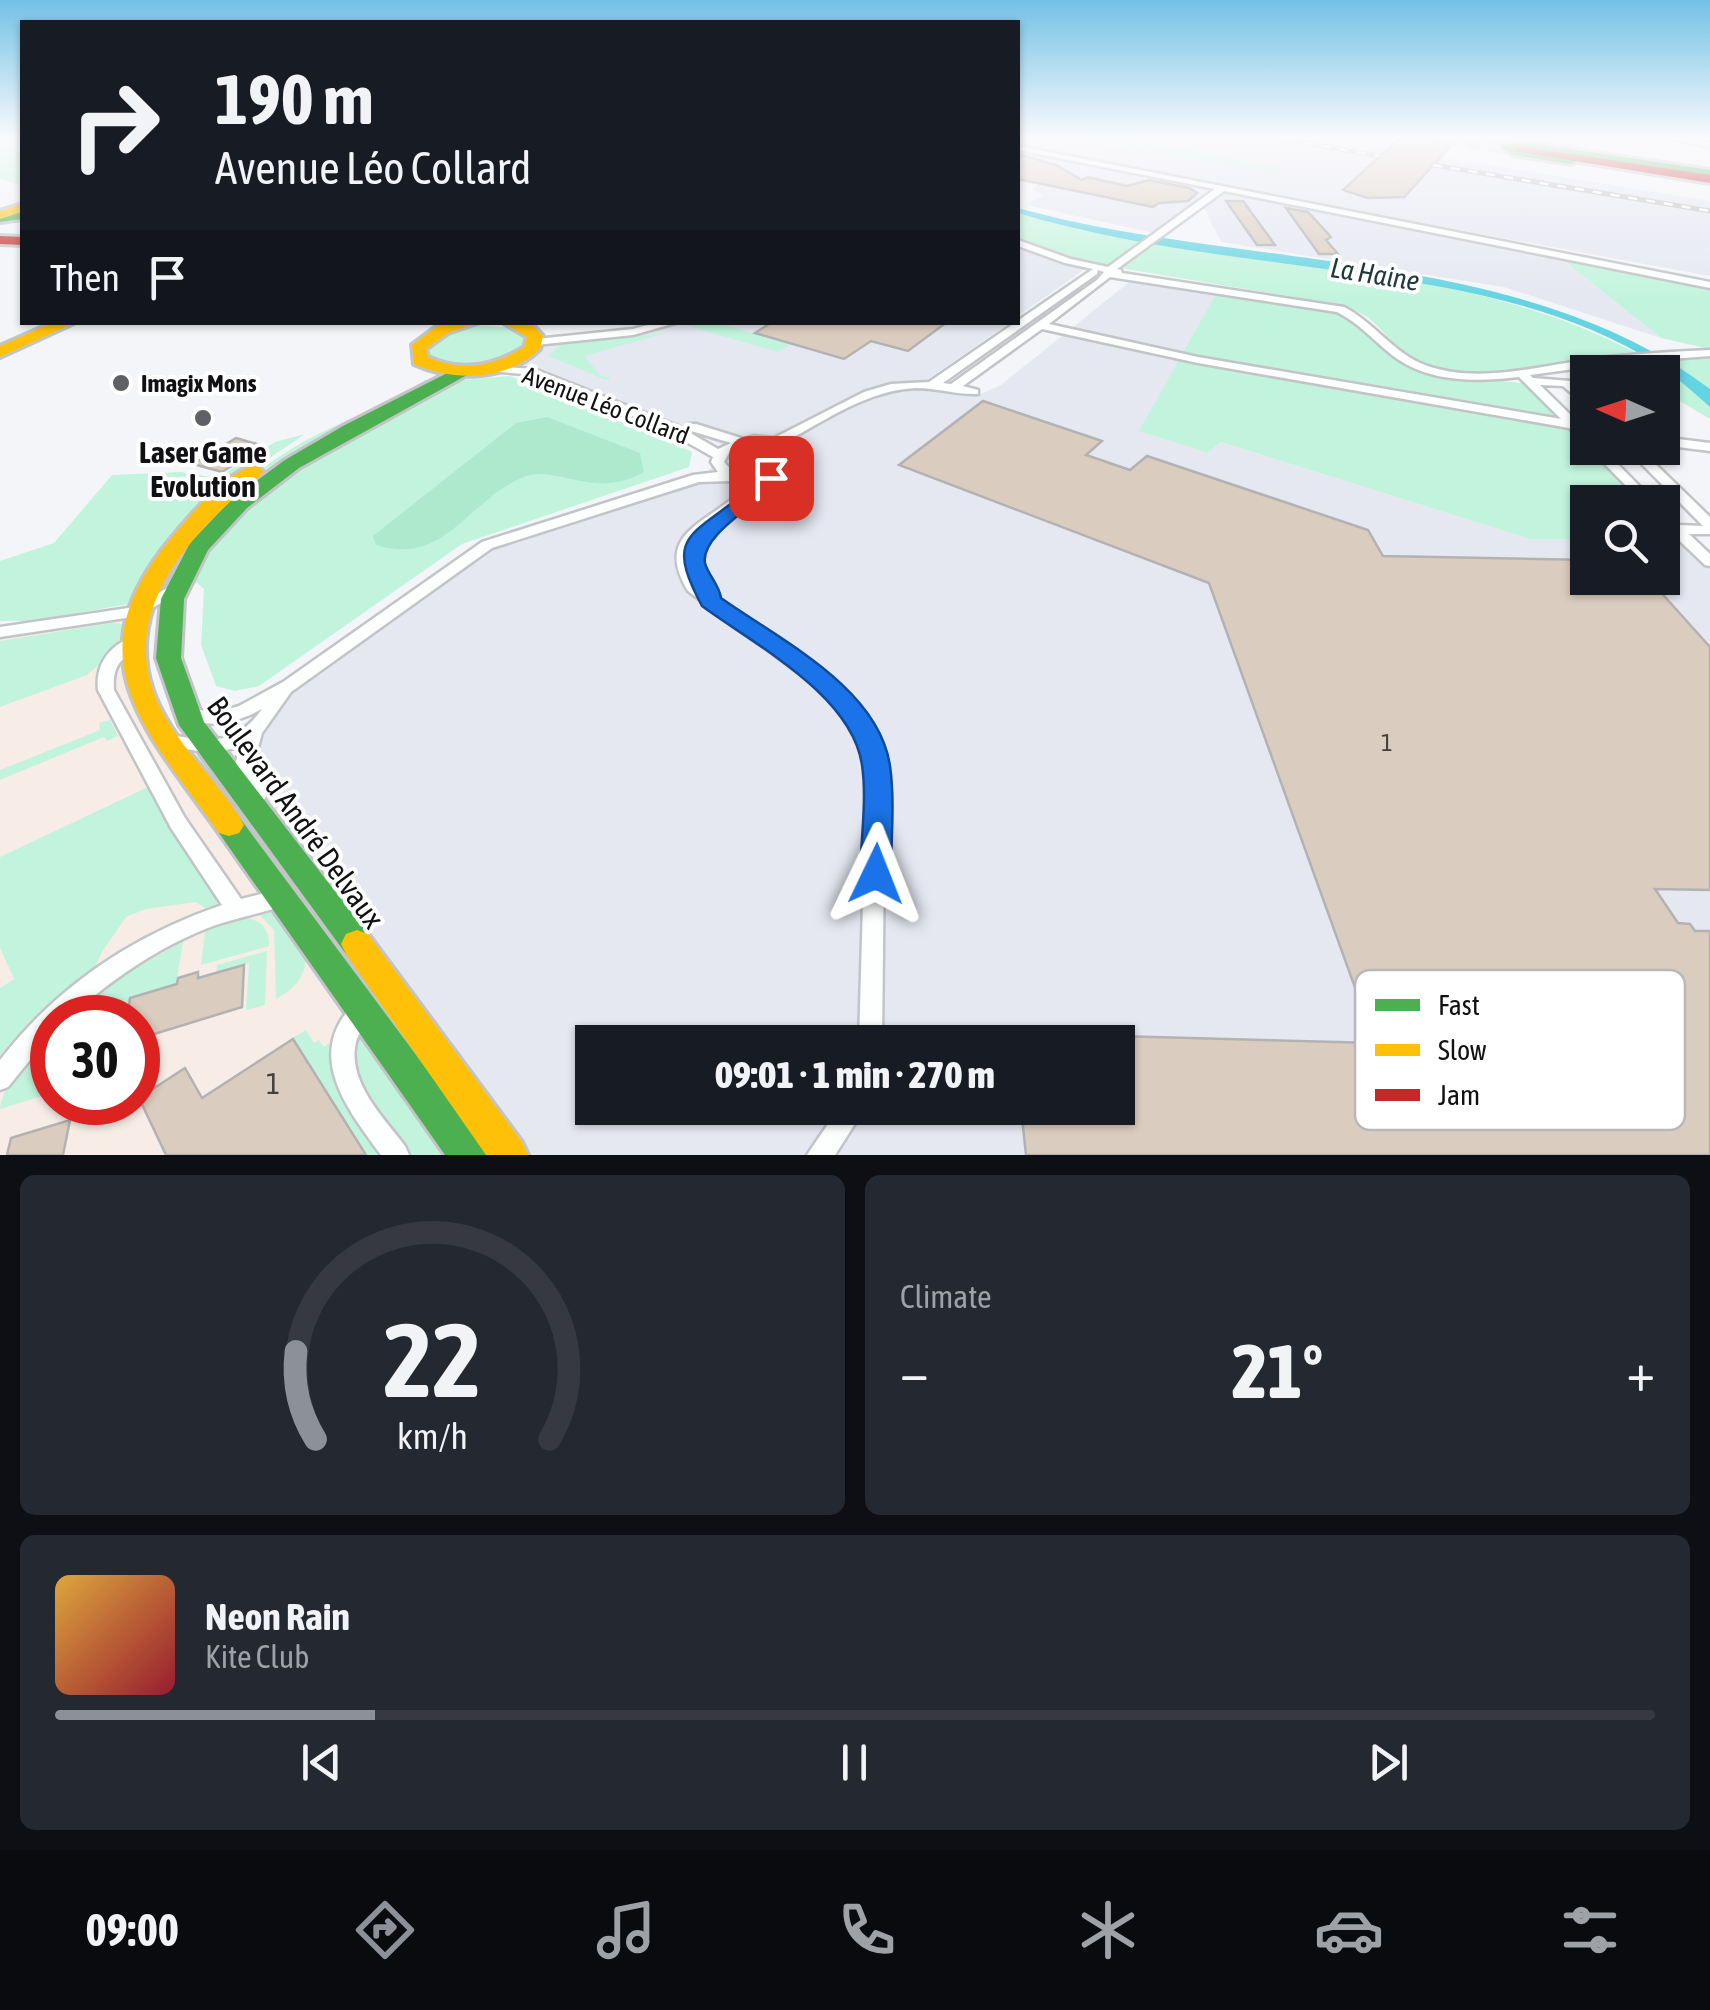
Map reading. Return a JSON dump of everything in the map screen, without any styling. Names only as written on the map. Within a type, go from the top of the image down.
[{"type":"main road","points":[[0,344],[28,325]]},
{"type":"main road","points":[[0,352],[61,325]]},
{"type":"main road","points":[[460,325],[419,343],[461,371],[489,368],[530,349],[532,332],[517,325]]},
{"type":"main road","name":"Boulevard André Delvaux","points":[[419,343],[424,377],[414,385],[295,445],[219,498],[163,563],[139,611],[134,641],[150,716],[360,1012],[468,1155]]},
{"type":"main road","name":"Boulevard André Delvaux","points":[[461,371],[318,444],[260,484],[212,532],[174,589],[165,630],[166,656],[182,709],[208,747],[270,825],[508,1155]]},
{"type":"street","points":[[932,386],[1219,191]]},
{"type":"street","points":[[1244,191],[1710,283]]},
{"type":"street","points":[[1020,245],[1102,271],[1327,306],[1355,316],[1392,352],[1417,366],[1463,376],[1527,378],[1570,387]]},
{"type":"street","points":[[955,387],[1040,326],[1102,271]]},
{"type":"street","points":[[530,349],[661,325]]},
{"type":"street","points":[[1040,326],[1198,360],[1570,424]]},
{"type":"street","name":"Avenue Léo Collard","points":[[530,349],[531,363],[726,440],[740,442]]},
{"type":"street","points":[[1527,378],[1625,360],[1710,354]]},
{"type":"street","name":"Avenue Léo Collard","points":[[489,368],[530,371],[674,429],[718,458],[733,477]]},
{"type":"street","points":[[1527,378],[1570,422]]},
{"type":"street","points":[[776,442],[867,392],[891,386],[955,387],[974,392]]},
{"type":"street","points":[[698,478],[740,442],[776,442],[790,448],[796,458],[789,470],[771,478],[698,539],[693,551],[710,601]]},
{"type":"street","points":[[1680,443],[1710,447]]},
{"type":"street","points":[[1612,465],[1632,485]]},
{"type":"street","points":[[1649,465],[1710,527]]},
{"type":"street","points":[[733,477],[746,486],[746,494],[696,530],[682,554],[685,577],[710,601],[836,692],[857,716],[870,740],[878,786],[871,1025]]},
{"type":"street","points":[[182,709],[202,717],[232,716],[289,686],[488,544],[698,478],[771,478]]},
{"type":"street","points":[[1680,529],[1710,527]]},
{"type":"street","points":[[1680,534],[1710,562]]},
{"type":"street","points":[[0,632],[139,611],[174,589]]},
{"type":"street","points":[[134,641],[107,660],[106,690],[178,823],[236,908]]},
{"type":"street","points":[[270,825],[268,808],[246,776],[244,766],[254,732],[289,686]]},
{"type":"street","points":[[166,740],[208,747],[254,732]]},
{"type":"street","points":[[0,1079],[28,1040],[72,1000],[148,948],[192,924],[280,898]]},
{"type":"street","points":[[360,1012],[346,1030],[339,1058],[347,1082],[396,1155]]},
{"type":"street","points":[[820,1155],[841,1125]]},
{"type":"shaded area","points":[[1035,191],[1648,191],[1710,201],[1710,276],[1334,207],[1553,252],[1661,338],[1504,287],[1221,242],[1202,204],[1158,234],[1032,206],[1029,202],[1043,196]]},
{"type":"shaded area","points":[[1020,245],[1088,267],[1020,315]]},
{"type":"shaded area","points":[[1133,279],[1218,290],[1140,431],[1208,453],[1221,442],[1530,539],[1570,540],[1570,595],[1680,595],[1680,542],[1687,542],[1710,562],[1710,1155],[509,1155],[271,825],[245,758],[295,689],[491,548],[700,482],[727,447],[514,361],[536,342],[633,332],[662,325],[1006,325],[928,379],[981,394],[1001,385]]},
{"type":"shaded area","points":[[137,598],[122,656],[123,675],[137,717],[266,908],[281,917],[298,939],[306,960],[336,1004],[454,1155],[0,1155],[0,626],[118,608]]},
{"type":"green space","points":[[1020,214],[1079,230],[1148,241],[1112,268],[1061,257],[1020,242]]},
{"type":"green space","points":[[1157,243],[1403,279],[1523,307],[1638,354],[1570,355],[1570,364],[1527,371],[1470,373],[1443,369],[1410,357],[1357,311],[1120,268]]},
{"type":"green space","points":[[1553,252],[1710,285],[1710,349],[1661,338]]},
{"type":"green space","points":[[1218,290],[1346,314],[1385,352],[1421,371],[1528,384],[1570,427],[1570,465],[1608,465],[1627,485],[1570,485],[1570,540],[1530,539],[1221,442],[1208,453],[1139,431]]},
{"type":"green space","points":[[472,325],[516,328],[527,340],[525,347],[502,360],[476,367],[450,366],[426,356],[430,341]]},
{"type":"green space","points":[[724,325],[791,344],[778,352],[688,326]]},
{"type":"green space","points":[[666,333],[585,356],[599,375],[611,378],[606,380],[548,356],[560,345]]},
{"type":"green space","points":[[1710,358],[1710,419],[1680,401],[1680,360]]},
{"type":"green space","points":[[510,376],[692,452],[689,467],[462,544],[259,686],[235,691],[216,686],[201,645],[204,589],[185,581],[218,529],[303,456],[448,381]]},
{"type":"green space","points":[[425,380],[439,381],[293,458],[174,569],[163,589],[149,599],[181,549],[242,485],[316,435],[400,396]]},
{"type":"green space","points":[[547,417],[640,453],[644,472],[608,483],[537,474],[524,477],[504,487],[439,539],[421,547],[400,549],[376,545],[373,536],[516,423]]},
{"type":"green space","points":[[305,434],[240,478],[129,604],[31,621],[0,621],[0,561],[54,543],[112,475],[181,472],[212,477],[275,442]]},
{"type":"green space","points":[[757,445],[780,450],[785,459],[774,469],[760,473],[745,472],[731,465],[735,452]]},
{"type":"green space","points":[[125,624],[126,641],[87,675],[0,707],[0,641]]},
{"type":"green space","points":[[110,720],[118,736],[107,741],[104,737],[0,780],[0,770],[100,730],[99,723]]},
{"type":"green space","points":[[189,756],[207,756],[489,1155]]},
{"type":"green space","points":[[150,786],[223,905],[210,912],[196,902],[146,909],[126,917],[90,978],[70,995],[30,995],[30,1022],[0,1055],[0,988],[14,979],[0,948],[0,857]]},
{"type":"green space","points":[[266,908],[291,928],[304,953],[301,977],[276,999],[274,930],[255,910]]},
{"type":"green space","points":[[247,918],[264,927],[269,946],[201,965],[205,931]]},
{"type":"green space","points":[[183,941],[176,984],[139,995],[96,995]]},
{"type":"green space","points":[[267,951],[265,1005],[246,1010],[249,963],[216,973],[217,965]]},
{"type":"green space","points":[[356,1028],[454,1155],[409,1155],[348,1062]]},
{"type":"green space","points":[[306,1030],[314,1043],[319,1040],[324,1047],[335,1039],[332,1064],[337,1078],[387,1155],[365,1155],[291,1039]]},
{"type":"green space","points":[[28,1057],[30,1100],[0,1109],[6,1089]]},
{"type":"water","name":"La Haine","points":[[1020,208],[1103,228],[1467,285],[1554,309],[1655,355],[1640,355],[1586,327],[1549,314],[1472,293],[1142,242],[1020,214]]},
{"type":"water","points":[[1680,371],[1710,389],[1710,407],[1684,384]]},
{"type":"building","points":[[1075,191],[1197,193],[1188,201],[1153,207]]},
{"type":"building","points":[[1346,191],[1410,191],[1404,197],[1368,198]]},
{"type":"building","points":[[1226,201],[1243,201],[1275,245],[1257,245]]},
{"type":"building","points":[[1286,208],[1308,212],[1331,237],[1326,240],[1338,254],[1319,254]]},
{"type":"building","points":[[767,325],[943,325],[908,351],[871,341],[844,359],[755,333]]},
{"type":"building","points":[[983,401],[1102,441],[1086,455],[1130,470],[1147,456],[1368,530],[1383,556],[1570,560],[1570,595],[1663,595],[1710,647],[1710,890],[1655,889],[1678,923],[1690,924],[1695,931],[1710,931],[1710,1155],[1026,1155],[1023,1125],[1135,1125],[1135,1036],[1355,1042],[1355,1130],[1685,1130],[1685,970],[1355,970],[1355,988],[1209,583],[899,465]]},
{"type":"building","points":[[236,438],[264,446],[222,472],[193,464]]},
{"type":"building","points":[[244,965],[242,1007],[160,1032],[160,995],[140,995],[177,984],[178,978],[198,972],[198,978]]},
{"type":"building","points":[[293,1039],[366,1155],[166,1155],[152,1125],[160,1125],[160,1084],[185,1068],[202,1098]]},
{"type":"building","points":[[54,1125],[69,1125],[63,1155],[7,1155],[11,1138]]},
{"type":"railway","points":[[1589,191],[1710,211]]},
{"type":"traffic: fast","points":[[0,218],[20,215]]},
{"type":"traffic: fast","points":[[357,944],[192,725],[169,658],[172,599],[198,548],[240,503],[292,464],[461,371]]},
{"type":"traffic: fast","points":[[229,825],[468,1155]]},
{"type":"traffic: slow","points":[[0,215],[20,209]]},
{"type":"traffic: slow","points":[[0,352],[61,325]]},
{"type":"traffic: slow","points":[[461,325],[442,330],[418,348],[420,360],[463,372],[492,368],[532,349],[535,336],[520,325]]},
{"type":"traffic: slow","points":[[229,825],[152,718],[137,682],[133,646],[139,612],[153,579],[173,549],[198,520],[253,472]]},
{"type":"traffic: slow","points":[[357,944],[509,1155]]},
{"type":"traffic: jam","points":[[0,240],[20,241]]},
{"type":"place","name":"Imagix Mons","points":[[121,383]]},
{"type":"place","name":"Laser Game Evolution","points":[[203,418]]},
{"type":"route","points":[[771,478],[750,500],[705,530],[693,551],[694,567],[708,587],[710,601],[836,692],[863,725],[876,765],[876,874]]}]
